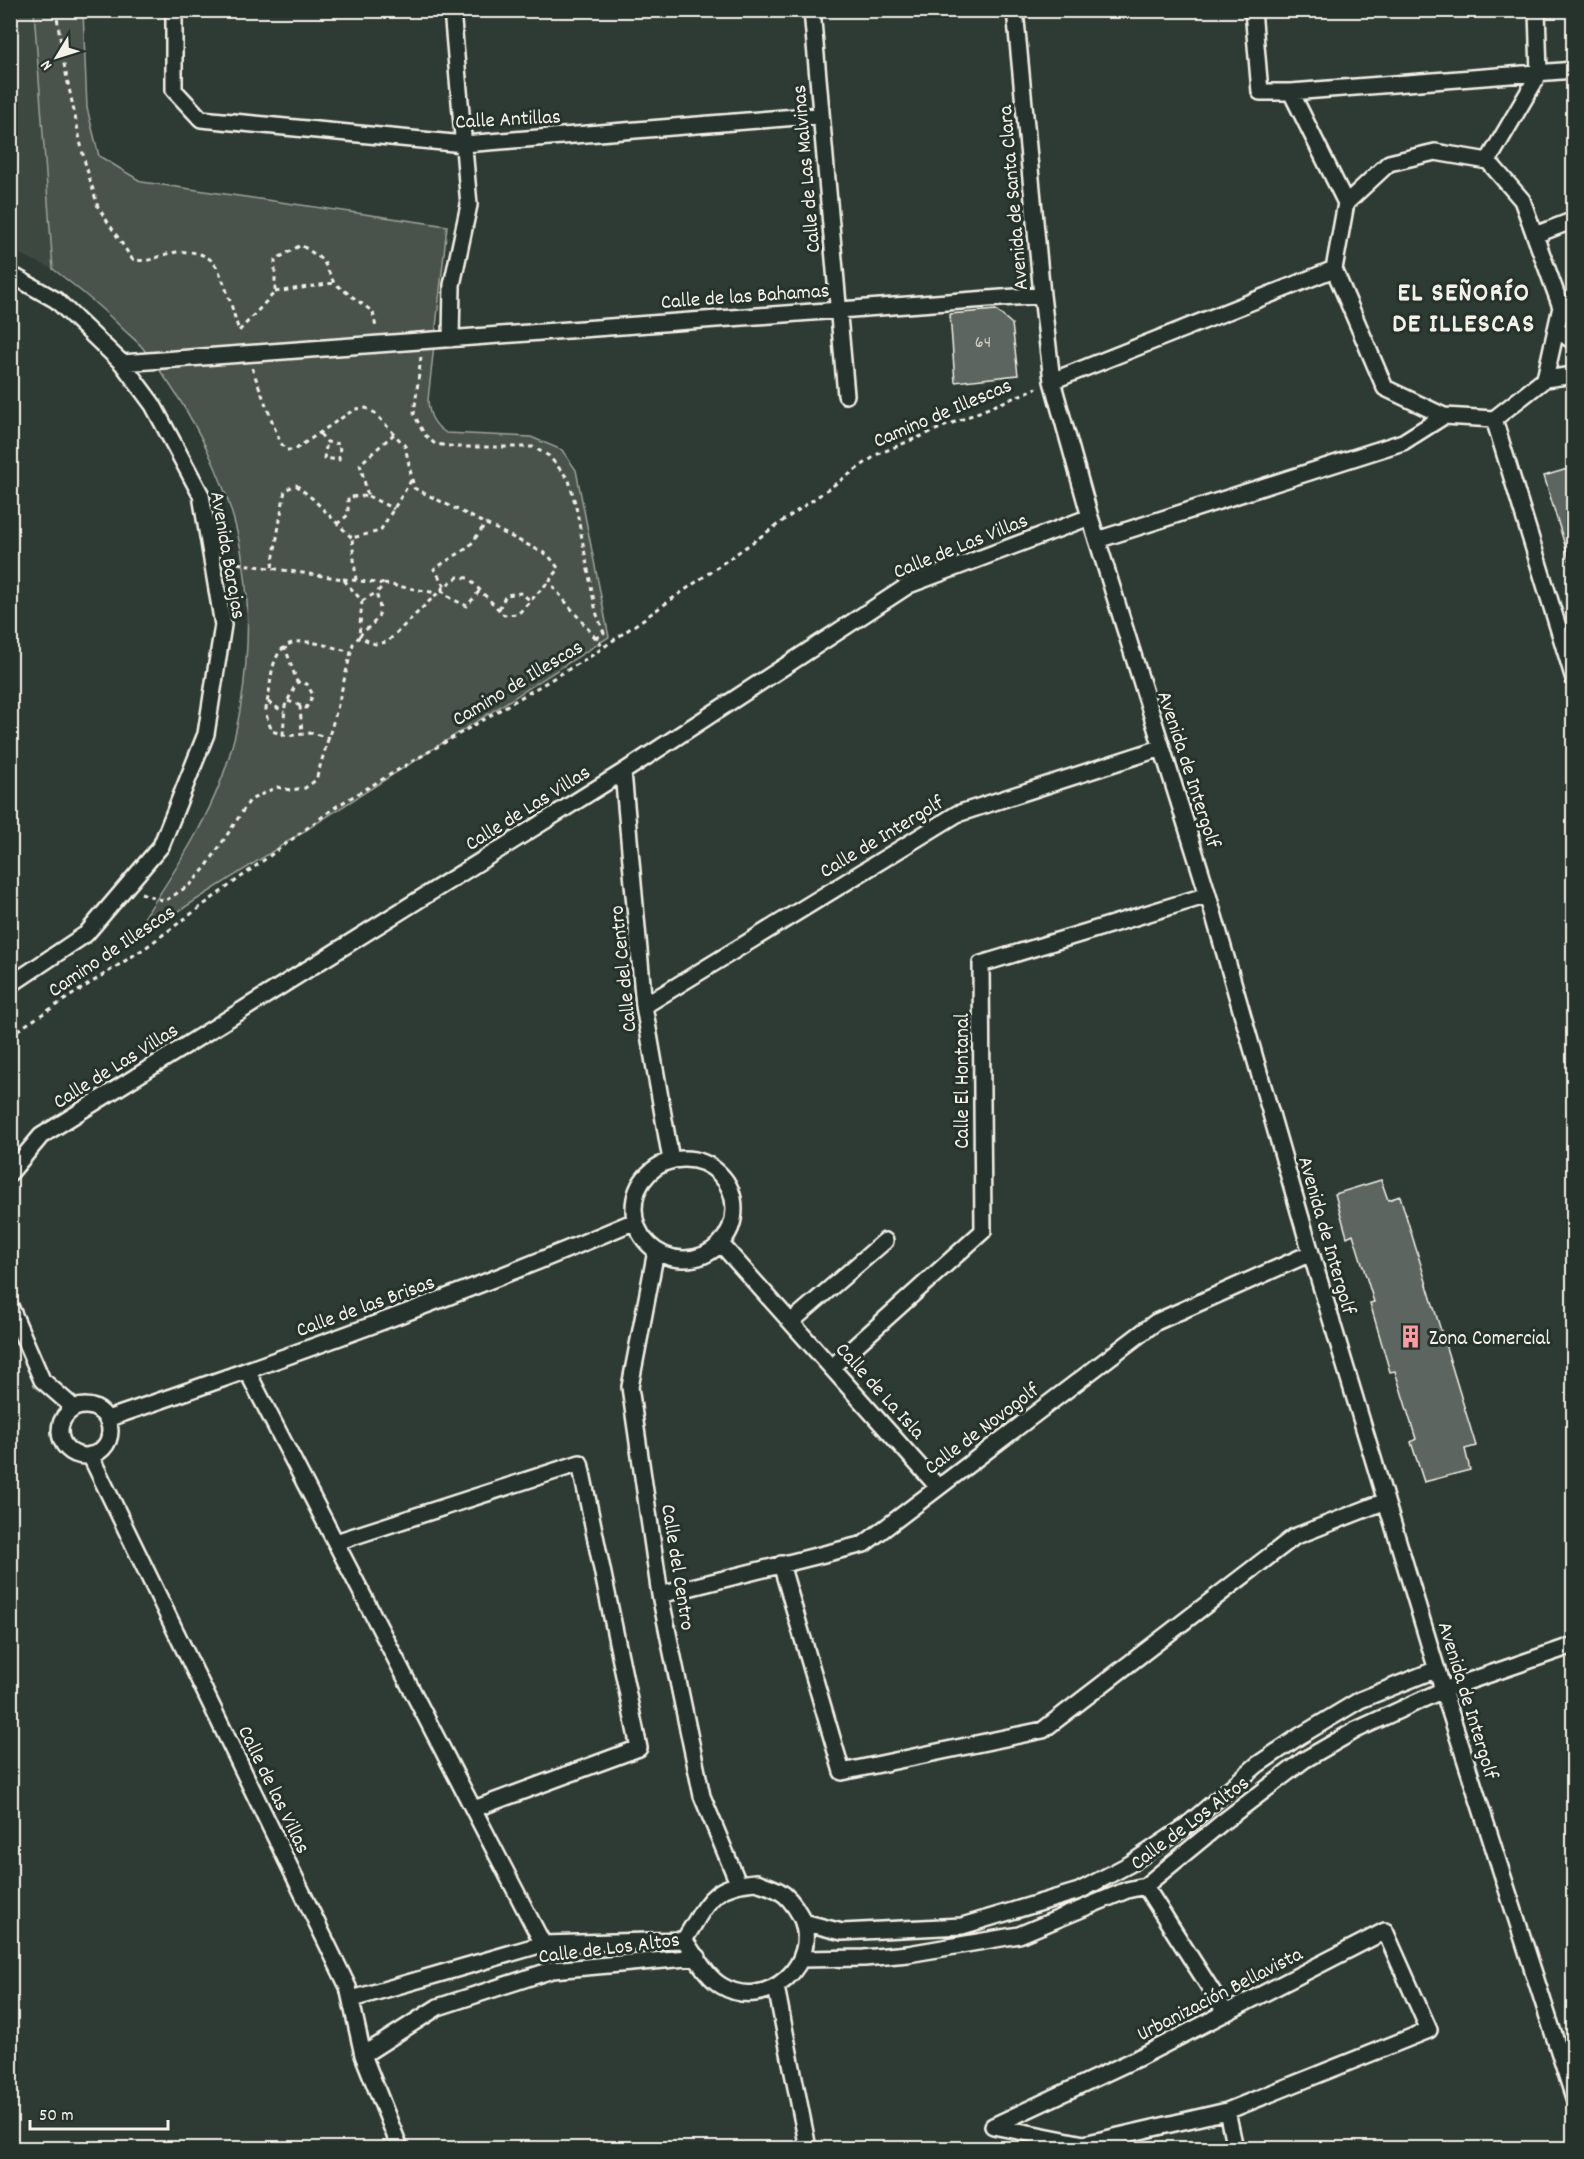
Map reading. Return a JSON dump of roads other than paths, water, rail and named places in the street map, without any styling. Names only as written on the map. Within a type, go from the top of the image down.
[{"type":"street","name":"Calle Antillas","points":[[174,10],[174,90],[201,119],[464,144],[821,115]]},
{"type":"street","points":[[451,339],[452,285],[469,205],[452,10]]},
{"type":"street","name":"Calle de Las Malvinas","points":[[812,10],[846,395]]},
{"type":"street","name":"Avenida de Santa Clara","points":[[1015,10],[1052,381]]},
{"type":"street","points":[[1253,10],[1260,92],[1290,92],[1574,70]]},
{"type":"street","points":[[1488,161],[1539,74],[1537,10]]},
{"type":"street","points":[[1290,92],[1346,203]]},
{"type":"street","points":[[1545,379],[1561,307],[1522,200],[1488,161],[1435,152],[1389,163],[1346,203],[1334,269],[1385,388],[1444,416],[1494,419],[1545,379],[1574,375]]},
{"type":"street","points":[[1535,236],[1574,220]]},
{"type":"street","points":[[1052,381],[1334,269]]},
{"type":"street","name":"Avenida Barajas","points":[[10,274],[57,300],[122,363],[153,405],[201,495],[223,625],[206,734],[161,846],[86,934],[10,985]]},
{"type":"street","name":"Calle de las Bahamas","points":[[122,363],[1042,295]]},
{"type":"street","points":[[1556,329],[1574,342]]},
{"type":"street","name":"Avenida de Intergolf","points":[[1052,381],[1090,517],[1208,895],[1311,1252],[1443,1690],[1574,2098]]},
{"type":"street","points":[[1097,540],[1403,442],[1444,416]]},
{"type":"street","points":[[1494,419],[1574,678]]},
{"type":"street","name":"Calle de Las Villas","points":[[10,1173],[41,1136],[623,772],[909,585],[1090,517]]},
{"type":"street","name":"Calle de Intergolf","points":[[644,1006],[957,814],[1161,748]]},
{"type":"street","name":"Calle del Centro","points":[[623,772],[644,1006],[671,1160]]},
{"type":"street","name":"Calle El Hontanal","points":[[832,1367],[983,1231],[981,964],[1208,895]]},
{"type":"street","points":[[688,1158],[705,1162],[723,1175],[732,1191],[735,1208],[732,1225],[721,1244],[707,1255],[690,1260],[672,1258],[656,1251],[642,1237],[635,1221],[634,1203],[639,1186],[649,1172],[671,1160],[688,1158]]},
{"type":"street","name":"Calle de las Brisas","points":[[107,1419],[247,1371],[528,1267],[635,1221]]},
{"type":"street","points":[[791,1322],[885,1241]]},
{"type":"street","name":"Calle de La Isla","points":[[721,1244],[939,1487]]},
{"type":"street","name":"Calle del Centro","points":[[656,1251],[630,1387],[660,1595],[702,1796],[738,1883]]},
{"type":"street","name":"Calle de Novogolf","points":[[660,1595],[864,1544],[1156,1322],[1311,1252]]},
{"type":"street","points":[[10,1306],[42,1380],[74,1408],[92,1407],[107,1419],[109,1436],[98,1452],[81,1456],[73,1453],[62,1440],[61,1423],[74,1408]]},
{"type":"street","points":[[247,1371],[543,1944]]},
{"type":"street","name":"Calle de las Villas","points":[[90,1455],[352,1999],[363,2055],[400,2148]]},
{"type":"street","points":[[336,1542],[580,1463],[639,1748],[474,1809]]},
{"type":"street","points":[[781,1564],[842,1772],[1043,1730],[1294,1537],[1386,1501]]},
{"type":"street","name":"Calle de Los Altos","points":[[802,1959],[864,1958],[908,1954],[1019,1935],[1127,1890],[1144,1886],[1304,1760],[1356,1730],[1443,1690],[1574,1645]]},
{"type":"street","name":"Calle de Los Altos","points":[[803,1922],[842,1932],[962,1926],[1079,1890],[1130,1864],[1185,1827],[1257,1765],[1300,1736],[1360,1700],[1437,1669]]},
{"type":"street","points":[[757,1882],[781,1892],[795,1905],[803,1922],[806,1942],[802,1959],[791,1976],[776,1987],[760,1993],[741,1993],[723,1987],[708,1974],[684,1940],[706,1904],[720,1890],[738,1883],[757,1882]]},
{"type":"street","points":[[1144,1886],[1226,2013]]},
{"type":"street","name":"Urbanización Bellavista","points":[[1385,1931],[1429,2030],[1227,2111],[1084,2144],[993,2126],[1136,2059],[1226,2013],[1385,1931]]},
{"type":"street","name":"Calle de Los Altos","points":[[352,1999],[543,1944],[684,1940]]},
{"type":"street","name":"Calle de Los Altos","points":[[363,2055],[438,2007],[552,1970],[698,1958]]},
{"type":"street","points":[[776,1987],[808,2148]]},
{"type":"street","points":[[1227,2111],[1235,2148]]},
{"type":"place","name":"Zona Comercial","points":[[1411,1337]]},
{"type":"district","name":"EL SEÑORÍO DE ILLESCAS","points":[[1464,306]]}]
